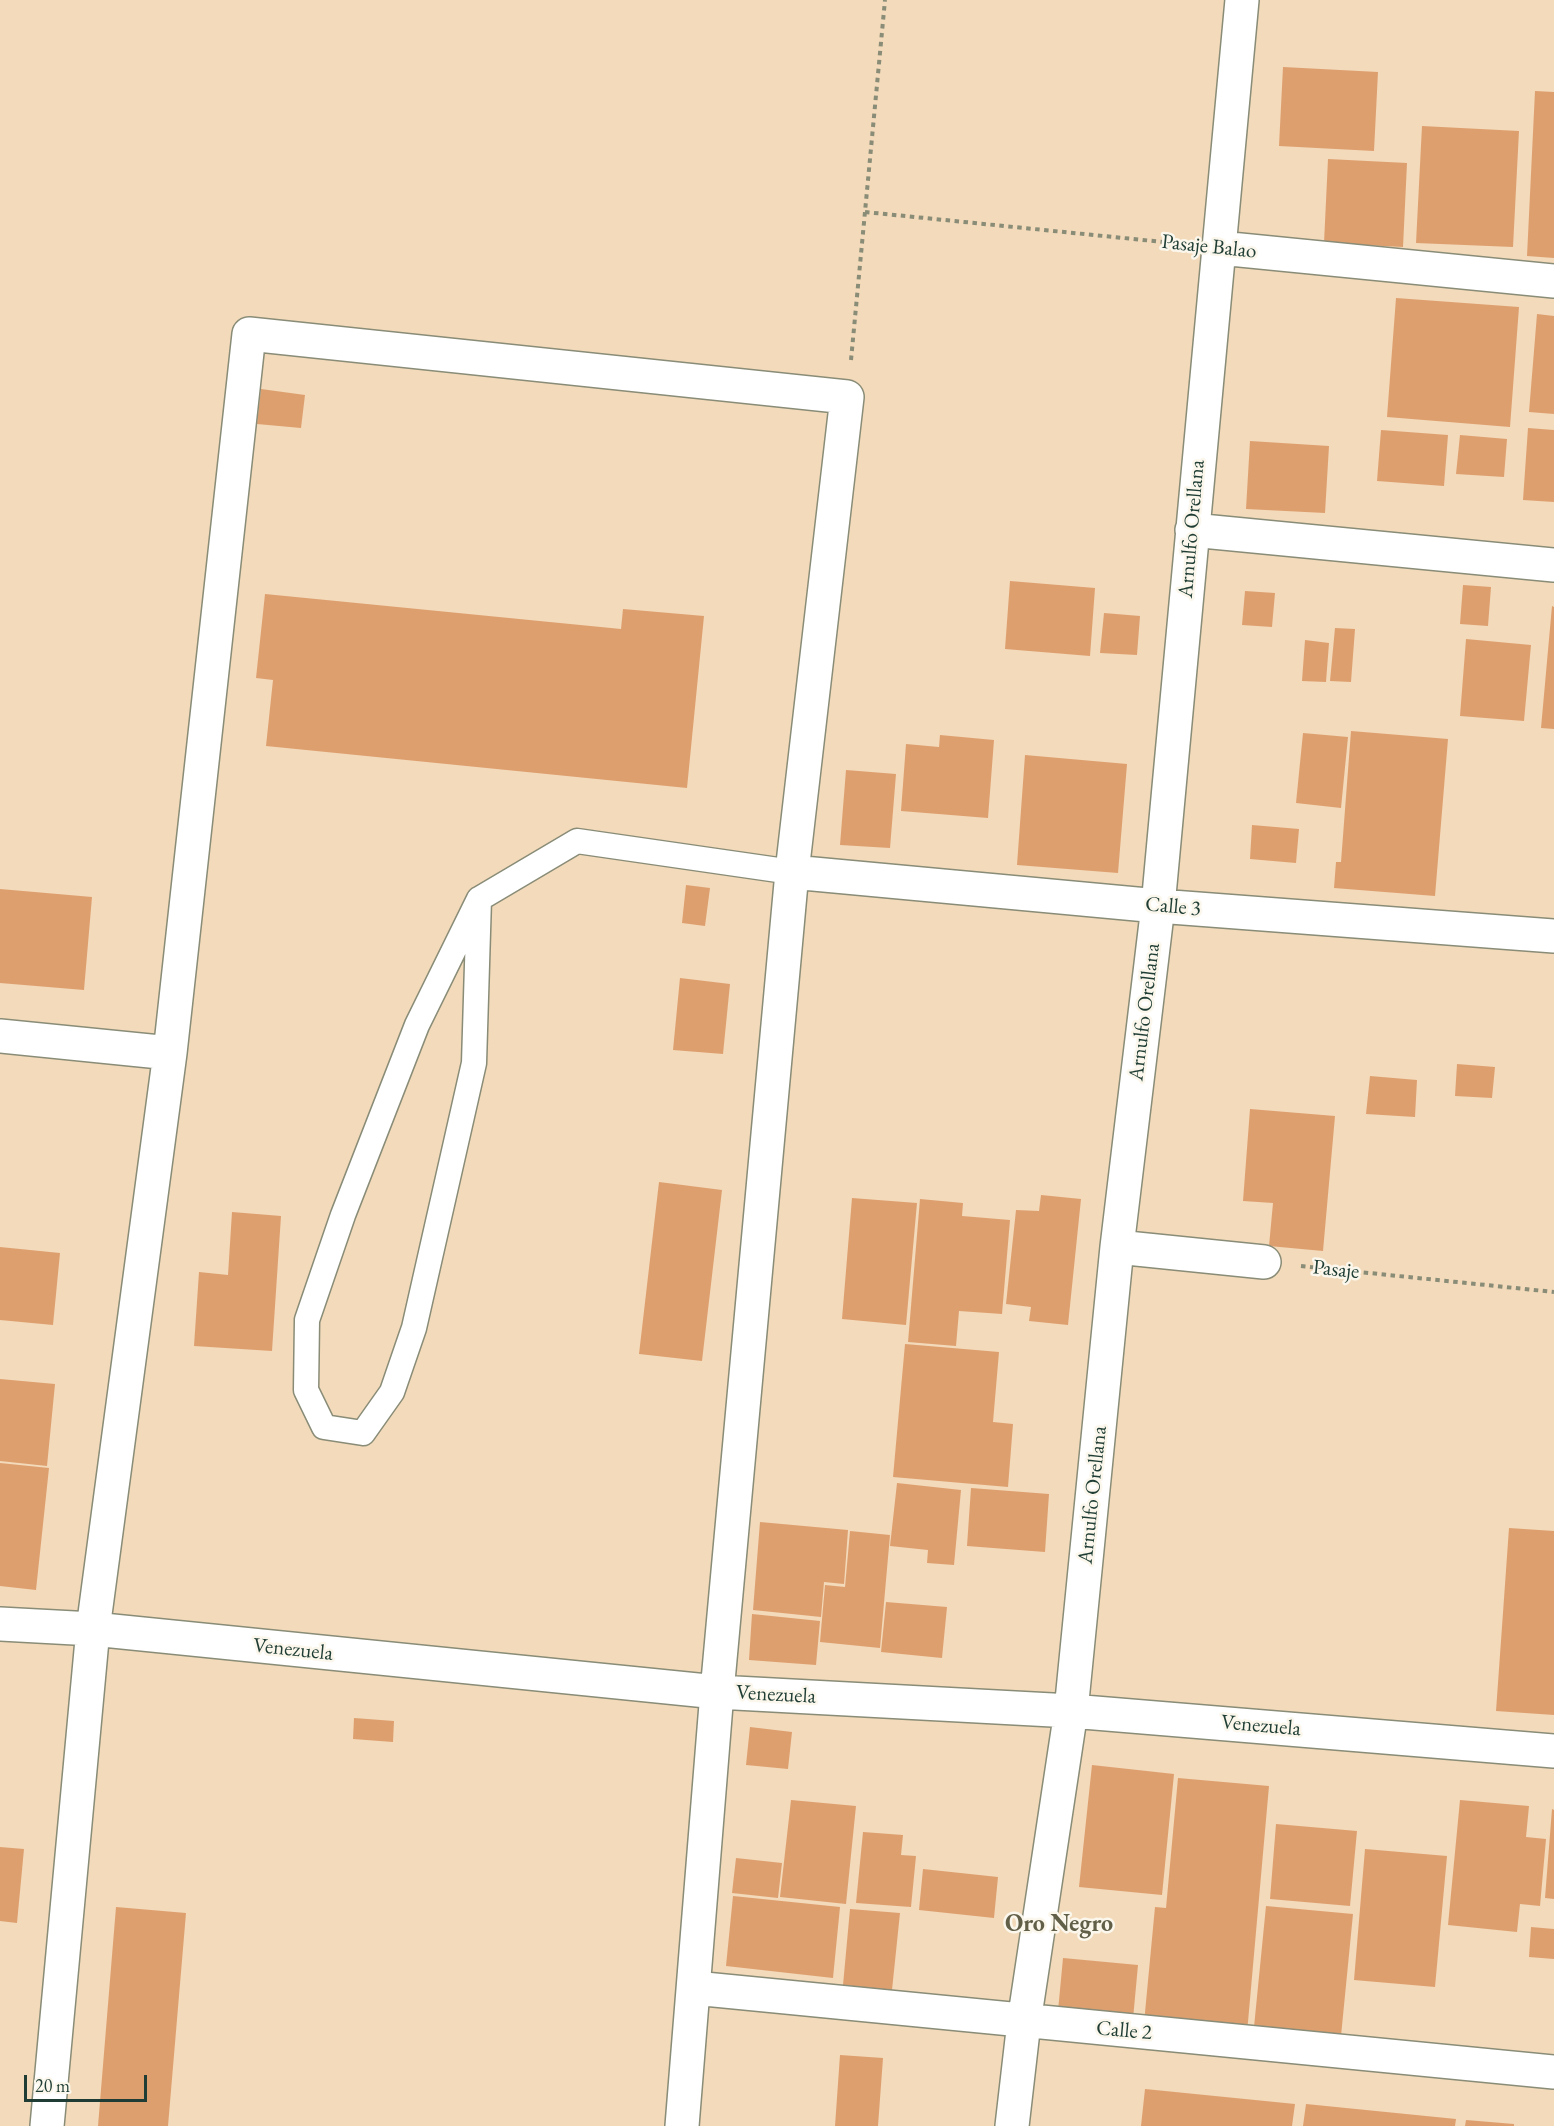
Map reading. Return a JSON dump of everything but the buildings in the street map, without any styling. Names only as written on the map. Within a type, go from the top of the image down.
[{"type":"street","name":"Arnulfo Orellana","points":[[1012,2126],[1024,2022],[1071,1711],[1117,1247],[1158,906],[1242,0]]},
{"type":"street","name":"Pasaje Balao","points":[[1220,248],[1554,281]]},
{"type":"street","points":[[47,2126],[93,1629],[170,1053],[249,334],[848,397],[792,872],[717,1692],[682,2126]]},
{"type":"street","points":[[1192,530],[1554,565]]},
{"type":"street","name":"Calle 3","points":[[792,872],[1158,906],[1554,936]]},
{"type":"street","points":[[0,1036],[170,1053]]},
{"type":"street","points":[[1117,1247],[1264,1262]]},
{"type":"street","name":"Venezuela","points":[[0,1624],[93,1629],[717,1692],[1071,1711],[1554,1751]]},
{"type":"street","name":"Calle 2","points":[[694,1988],[1554,2072]]},
{"type":"lane","points":[[479,899],[474,1063],[414,1328],[392,1392],[363,1433],[324,1427],[306,1390],[308,1320],[343,1215],[417,1025],[479,899],[577,841],[792,872]]},
{"type":"path","points":[[848,397],[885,0]]},
{"type":"path","name":"Pasaje Balao","points":[[865,213],[1220,248]]},
{"type":"path","name":"Pasaje","points":[[1264,1262],[1554,1292]]},
{"type":"district","name":"Oro Negro","points":[[1059,1924]]}]
